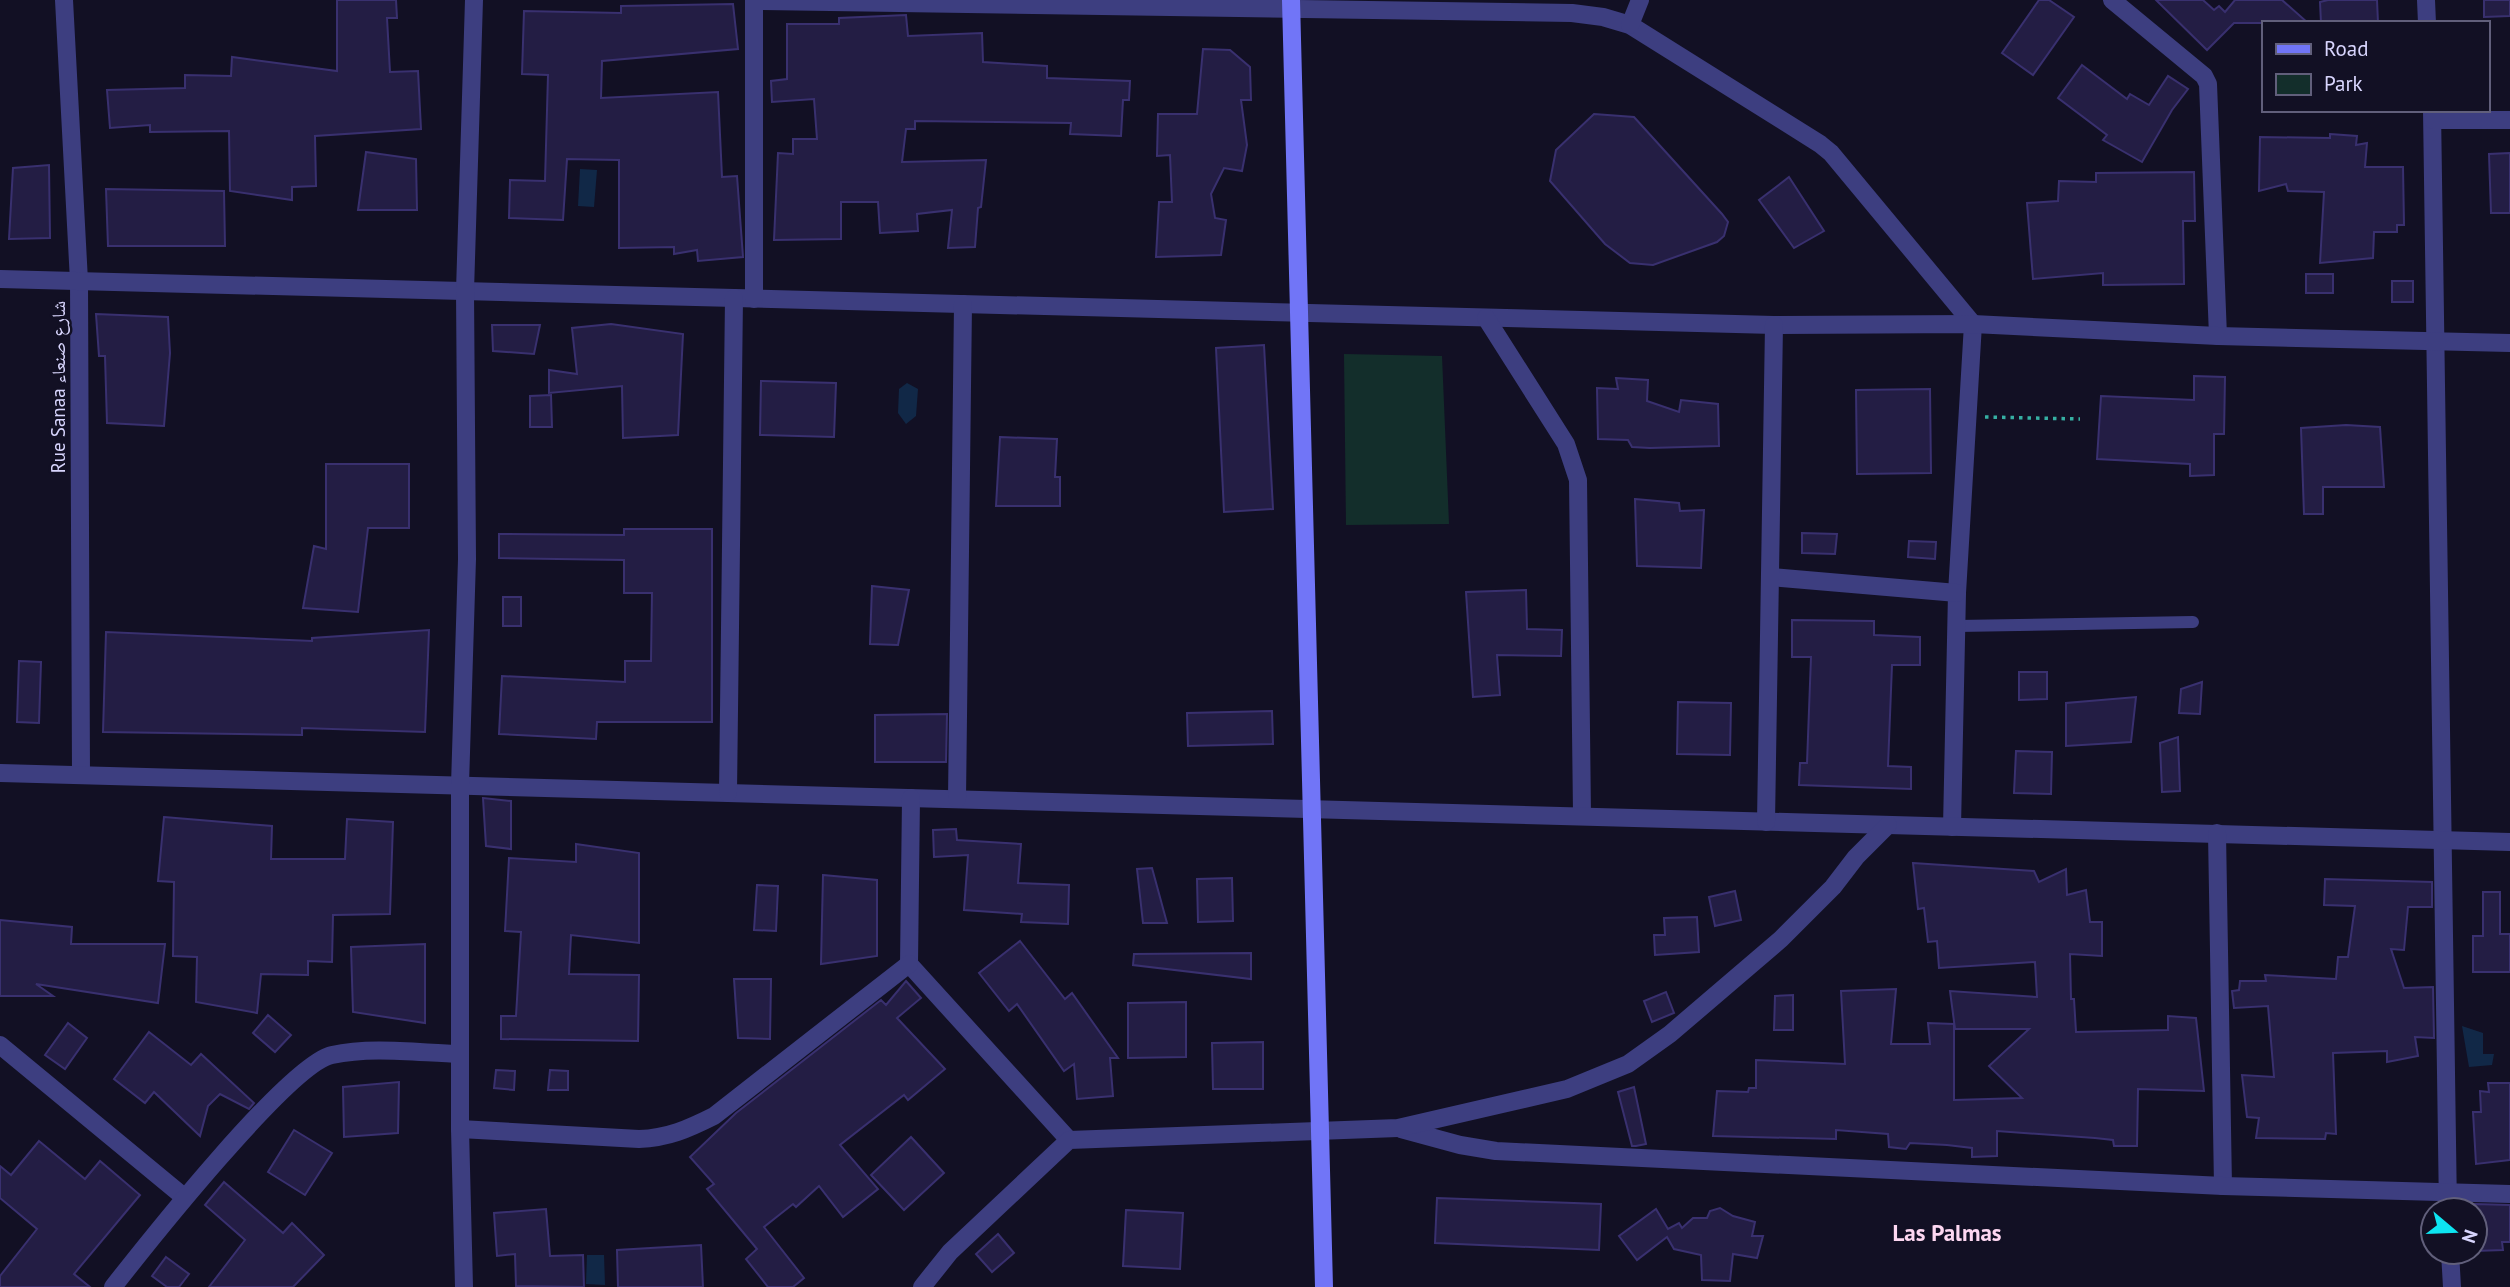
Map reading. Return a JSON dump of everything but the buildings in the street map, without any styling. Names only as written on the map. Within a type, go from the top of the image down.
[{"type":"main road","points":[[1291,4],[1324,1287]]},
{"type":"street","name":"Rue Sanaa شارع صنعاء","points":[[64,0],[79,281],[81,775]]},
{"type":"street","points":[[464,1287],[460,1129],[460,785],[467,559],[466,291],[474,0]]},
{"type":"street","points":[[1630,25],[1640,0]]},
{"type":"street","points":[[2112,0],[2204,76],[2208,84],[2218,336]]},
{"type":"street","points":[[2426,0],[2427,21]]},
{"type":"street","points":[[754,299],[754,1],[1291,4],[1572,13],[1603,17],[1630,25],[1831,153],[1973,324],[1957,593],[1952,827]]},
{"type":"street","points":[[2448,1196],[2432,115],[2510,120]]},
{"type":"street","points":[[0,279],[1774,325],[1973,324],[2218,336],[2510,343]]},
{"type":"street","points":[[728,793],[734,298]]},
{"type":"street","points":[[957,799],[963,304]]},
{"type":"street","points":[[1486,318],[1566,444],[1578,480],[1582,814]]},
{"type":"street","points":[[1766,822],[1774,325]]},
{"type":"street","points":[[1771,577],[1957,593]]},
{"type":"street","points":[[0,773],[1582,814],[1766,822],[2510,842]]},
{"type":"street","points":[[911,798],[909,964],[1069,1140]]},
{"type":"street","points":[[922,1287],[950,1252],[1069,1140],[1398,1128],[1567,1089],[1628,1064],[1670,1034],[1780,939],[1833,887],[1856,857],[1888,825]]},
{"type":"street","points":[[2217,833],[2223,1186]]},
{"type":"street","points":[[460,1129],[639,1139],[664,1138],[687,1130],[714,1116],[909,964]]},
{"type":"street","points":[[0,1045],[184,1197]]},
{"type":"street","points":[[113,1287],[184,1197],[297,1078],[330,1055],[460,1054]]},
{"type":"street","points":[[1398,1128],[1460,1145],[1496,1151],[2223,1186],[2419,1200]]},
{"type":"street","points":[[2489,1197],[2510,1194]]},
{"type":"street","points":[[2451,1266],[2452,1287]]},
{"type":"lane","points":[[1957,626],[2193,622]]},
{"type":"path","points":[[1969,417],[2080,419]]},
{"type":"green space","points":[[1344,354],[1442,356],[1449,524],[1346,525]]},
{"type":"water","points":[[580,169],[597,170],[594,207],[578,206]]},
{"type":"water","points":[[907,383],[918,389],[916,416],[906,424],[898,413],[899,389]]},
{"type":"water","points":[[2462,1026],[2483,1033],[2483,1054],[2494,1054],[2492,1065],[2469,1067]]},
{"type":"water","points":[[587,1255],[604,1255],[605,1285],[586,1284]]},
{"type":"district","name":"Las Palmas","points":[[1947,1233]]}]
